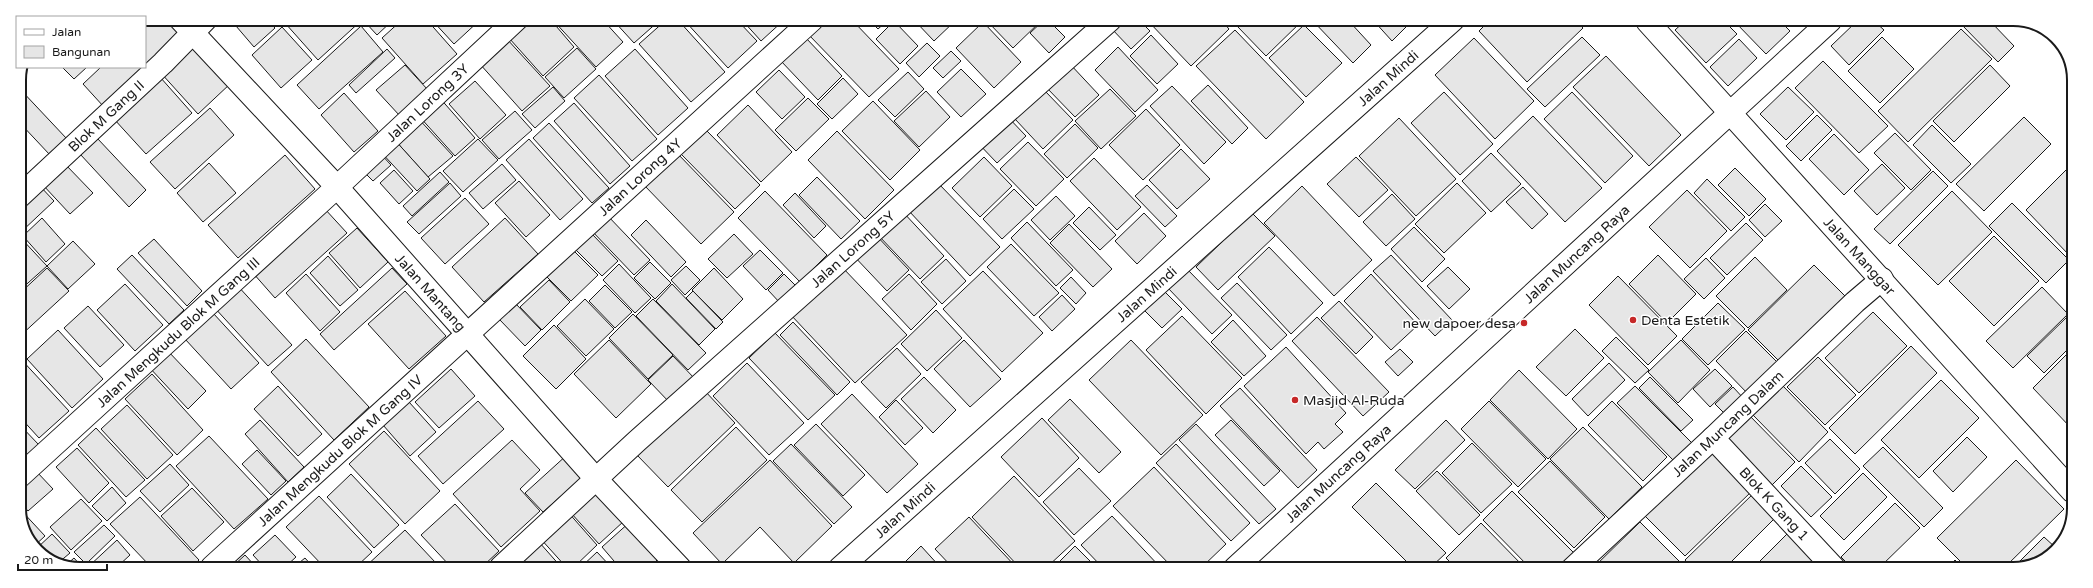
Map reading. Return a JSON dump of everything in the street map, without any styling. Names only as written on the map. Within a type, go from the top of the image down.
[{"type":"street","name":"Blok M Gang II","points":[[26,191],[157,69],[191,26]]},
{"type":"street","name":"Jalan Mantang","points":[[195,26],[596,479],[674,562]]},
{"type":"street","name":"Jalan Lorong 3Y","points":[[337,187],[511,26]]},
{"type":"street","name":"Jalan Lorong 4Y","points":[[468,334],[805,26]]},
{"type":"street","name":"Jalan Lorong 5Y","points":[[506,562],[596,479],[1103,26]]},
{"type":"street","name":"Jalan Mindi","points":[[847,562],[1447,26]]},
{"type":"street","name":"Jalan Manggar","points":[[1652,26],[1732,113],[2067,485]]},
{"type":"street","name":"Jalan Muncang Raya","points":[[1242,562],[1732,113],[1825,26]]},
{"type":"street","name":"Jalan Mengkudu Blok M Gang III","points":[[26,471],[337,187]]},
{"type":"street","name":"Jalan Muncang Dalam","points":[[1579,562],[1713,438],[1855,302],[1882,279]]},
{"type":"street","name":"Jalan Mengkudu Blok M Gang IV","points":[[217,562],[468,334]]},
{"type":"street","name":"Blok K Gang 1","points":[[1713,438],[1828,562]]},
{"type":"building","points":[[146,26],[173,26],[182,36],[104,107],[83,84],[100,68],[146,68]]},
{"type":"building","points":[[236,26],[273,26],[275,28],[254,47]]},
{"type":"building","points":[[288,26],[355,26],[318,60]]},
{"type":"building","points":[[361,26],[383,52],[319,109],[297,85]]},
{"type":"building","points":[[369,26],[387,26],[377,35]]},
{"type":"building","points":[[395,26],[432,26],[457,54],[423,84],[382,38]]},
{"type":"building","points":[[437,26],[473,26],[454,44]]},
{"type":"building","points":[[522,26],[556,26],[574,47],[543,76],[509,38]]},
{"type":"building","points":[[558,26],[608,26],[623,42],[596,67]]},
{"type":"building","points":[[618,26],[653,26],[634,43]]},
{"type":"building","points":[[659,26],[683,26],[725,72],[691,102],[639,44]]},
{"type":"building","points":[[690,26],[743,26],[757,41],[728,68]]},
{"type":"building","points":[[747,26],[777,26],[761,41]]},
{"type":"building","points":[[815,26],[858,26],[899,69],[869,97],[807,33]]},
{"type":"building","points":[[889,26],[899,26],[918,46],[900,64],[876,39]]},
{"type":"building","points":[[920,26],[950,26],[934,41]]},
{"type":"building","points":[[979,26],[987,26],[1021,62],[994,88],[956,48]]},
{"type":"building","points":[[992,26],[1036,26],[1013,48]]},
{"type":"building","points":[[1038,26],[1054,26],[1065,37],[1049,53],[1030,33]]},
{"type":"building","points":[[1145,26],[1150,31],[1131,49],[1110,27]]},
{"type":"building","points":[[1153,26],[1226,26],[1229,29],[1191,66]]},
{"type":"building","points":[[1237,26],[1297,26],[1266,56]]},
{"type":"building","points":[[1303,26],[1305,26],[1342,63],[1306,97],[1269,58]]},
{"type":"building","points":[[1318,26],[1354,26],[1371,45],[1353,63]]},
{"type":"building","points":[[1378,26],[1407,26],[1392,41]]},
{"type":"building","points":[[1484,26],[1581,26],[1583,28],[1527,82],[1479,31]]},
{"type":"building","points":[[1679,26],[1729,26],[1737,34],[1706,63],[1675,30]]},
{"type":"building","points":[[1739,26],[1785,26],[1790,31],[1766,54]]},
{"type":"building","points":[[1852,26],[1880,26],[1884,30],[1849,65],[1831,46]]},
{"type":"building","points":[[1963,26],[1995,26],[2014,46],[1998,62]]},
{"type":"building","points":[[282,27],[312,60],[281,88],[252,55]]},
{"type":"building","points":[[1961,29],[1992,59],[1908,142],[1878,111]]},
{"type":"building","points":[[1235,30],[1304,102],[1266,139],[1196,66]]},
{"type":"building","points":[[1151,35],[1178,64],[1157,84],[1130,56]]},
{"type":"building","points":[[805,37],[842,76],[818,100],[780,60]]},
{"type":"building","points":[[1582,37],[1600,55],[1545,107],[1527,89]]},
{"type":"building","points":[[1882,37],[1914,69],[1880,103],[1848,71]]},
{"type":"building","points":[[506,38],[550,86],[522,111],[479,63]]},
{"type":"building","points":[[1474,38],[1534,101],[1495,139],[1435,75]]},
{"type":"building","points":[[1739,39],[1757,58],[1728,86],[1710,67]]},
{"type":"building","points":[[194,42],[231,83],[198,114],[160,72]]},
{"type":"building","points":[[927,43],[940,56],[919,77],[906,63]]},
{"type":"building","points":[[1118,47],[1158,90],[1135,112],[1095,70]]},
{"type":"building","points":[[577,48],[596,69],[564,98],[545,77]]},
{"type":"building","points":[[387,49],[395,58],[356,93],[349,85]]},
{"type":"building","points":[[635,49],[688,108],[658,135],[605,76]]},
{"type":"building","points":[[951,51],[961,61],[943,78],[933,68]]},
{"type":"building","points":[[1606,56],[1681,135],[1649,166],[1573,87]]},
{"type":"building","points":[[1823,61],[1888,126],[1859,153],[1795,88]]},
{"type":"building","points":[[1069,63],[1099,95],[1075,117],[1045,86]]},
{"type":"building","points":[[405,65],[428,90],[400,116],[376,90]]},
{"type":"building","points":[[1990,65],[2010,86],[1954,142],[1933,121]]},
{"type":"building","points":[[63,68],[86,68],[74,79]]},
{"type":"building","points":[[961,69],[986,94],[961,117],[937,92]]},
{"type":"building","points":[[779,70],[805,97],[782,119],[756,92]]},
{"type":"building","points":[[908,72],[924,89],[895,117],[878,100]]},
{"type":"building","points":[[599,75],[657,139],[632,161],[574,98]]},
{"type":"building","points":[[160,77],[192,113],[146,154],[114,119]]},
{"type":"building","points":[[843,78],[858,94],[832,119],[817,104]]},
{"type":"building","points":[[475,81],[506,115],[480,139],[449,104]]},
{"type":"building","points":[[1208,85],[1248,128],[1232,144],[1191,101]]},
{"type":"building","points":[[1172,86],[1226,142],[1204,164],[1150,106]]},
{"type":"building","points":[[553,87],[565,101],[535,128],[522,114]]},
{"type":"building","points":[[1788,87],[1814,112],[1786,140],[1760,114]]},
{"type":"building","points":[[1110,89],[1136,116],[1101,149],[1075,121]]},
{"type":"building","points":[[926,91],[950,117],[919,147],[894,121]]},
{"type":"building","points":[[1045,91],[1073,120],[1043,149],[1015,119]]},
{"type":"building","points":[[1444,92],[1493,144],[1460,175],[1411,123]]},
{"type":"building","points":[[1572,92],[1633,156],[1605,183],[1544,119]]},
{"type":"building","points":[[344,93],[378,131],[354,152],[321,115]]},
{"type":"building","points":[[26,95],[67,139],[50,155],[26,129]]},
{"type":"building","points":[[438,96],[475,138],[455,156],[418,115]]},
{"type":"building","points":[[808,98],[829,119],[796,151],[775,130]]},
{"type":"building","points":[[873,101],[920,150],[890,180],[842,131]]},
{"type":"building","points":[[574,103],[630,166],[610,184],[554,121]]},
{"type":"building","points":[[748,105],[792,152],[761,182],[717,135]]},
{"type":"building","points":[[210,108],[234,135],[175,189],[150,162]]},
{"type":"building","points":[[1146,109],[1180,145],[1143,180],[1109,145]]},
{"type":"building","points":[[515,111],[532,130],[499,159],[482,140]]},
{"type":"building","points":[[1005,114],[1026,136],[997,163],[976,141]]},
{"type":"building","points":[[1817,115],[1832,130],[1801,161],[1786,146]]},
{"type":"building","points":[[416,116],[453,156],[428,177],[393,138]]},
{"type":"building","points":[[1533,116],[1602,188],[1565,222],[1497,151]]},
{"type":"building","points":[[2024,117],[2051,144],[1984,211],[1956,184]]},
{"type":"building","points":[[1399,118],[1456,179],[1416,216],[1359,156]]},
{"type":"building","points":[[549,123],[609,188],[592,203],[533,138]]},
{"type":"building","points":[[1075,124],[1098,148],[1067,178],[1044,154]]},
{"type":"building","points":[[1932,125],[1971,164],[1951,183],[1913,145]]},
{"type":"building","points":[[707,131],[760,185],[735,209],[681,154]]},
{"type":"building","points":[[837,131],[894,190],[865,219],[808,160]]},
{"type":"building","points":[[1895,133],[1931,170],[1911,190],[1874,153]]},
{"type":"building","points":[[1834,134],[1869,170],[1844,195],[1809,159]]},
{"type":"building","points":[[97,138],[146,190],[129,207],[80,154]]},
{"type":"building","points":[[393,138],[430,179],[417,191],[379,150]]},
{"type":"building","points":[[478,139],[498,160],[463,192],[443,171]]},
{"type":"building","points":[[529,139],[583,199],[560,220],[506,160]]},
{"type":"building","points":[[1028,142],[1064,179],[1036,206],[1000,169]]},
{"type":"building","points":[[1181,149],[1210,179],[1177,209],[1149,180]]},
{"type":"building","points":[[379,152],[391,165],[373,181],[361,169]]},
{"type":"building","points":[[676,152],[734,212],[701,244],[643,184]]},
{"type":"building","points":[[1491,153],[1521,184],[1491,212],[1462,181]]},
{"type":"building","points":[[285,155],[315,189],[238,258],[208,225]]},
{"type":"building","points":[[984,157],[1012,186],[980,217],[952,188]]},
{"type":"building","points":[[1356,157],[1388,190],[1359,217],[1327,184]]},
{"type":"building","points":[[1094,158],[1141,207],[1117,230],[1070,181]]},
{"type":"building","points":[[64,163],[93,193],[70,214],[42,184]]},
{"type":"building","points":[[209,163],[236,193],[203,222],[177,193]]},
{"type":"building","points":[[502,164],[516,180],[483,209],[469,193]]},
{"type":"building","points":[[1882,164],[1905,188],[1877,215],[1854,191]]},
{"type":"building","points":[[1735,168],[1766,199],[1749,216],[1718,185]]},
{"type":"building","points":[[2067,169],[2067,253],[2026,210]]},
{"type":"building","points":[[394,170],[413,191],[399,204],[380,183]]},
{"type":"building","points":[[1933,171],[1948,186],[1890,244],[1874,229]]},
{"type":"building","points":[[440,172],[449,182],[412,216],[403,206]]},
{"type":"building","points":[[817,177],[860,221],[841,239],[799,195]]},
{"type":"building","points":[[1707,179],[1745,217],[1731,231],[1694,193]]},
{"type":"building","points":[[519,181],[550,215],[526,237],[495,203]]},
{"type":"building","points":[[937,182],[1000,247],[970,276],[908,210]]},
{"type":"building","points":[[450,183],[461,196],[419,234],[407,222]]},
{"type":"building","points":[[1457,183],[1486,213],[1444,253],[1415,224]]},
{"type":"building","points":[[38,184],[54,201],[26,227],[26,195]]},
{"type":"building","points":[[1147,185],[1177,216],[1165,227],[1135,196]]},
{"type":"building","points":[[1302,186],[1372,260],[1334,296],[1264,223]]},
{"type":"building","points":[[1523,187],[1548,214],[1532,229],[1506,202]]},
{"type":"building","points":[[1014,189],[1034,209],[1002,239],[983,219]]},
{"type":"building","points":[[1687,190],[1727,231],[1690,268],[1649,227]]},
{"type":"building","points":[[765,191],[827,255],[800,282],[738,218]]},
{"type":"building","points":[[1952,191],[1992,232],[1938,285],[1898,245]]},
{"type":"building","points":[[795,193],[826,226],[814,238],[783,205]]},
{"type":"building","points":[[1392,194],[1415,219],[1386,246],[1363,222]]},
{"type":"building","points":[[1056,196],[1075,216],[1050,240],[1031,220]]},
{"type":"building","points":[[465,198],[489,224],[445,264],[421,238]]},
{"type":"building","points":[[2012,203],[2067,258],[2067,262],[2046,283],[1989,226]]},
{"type":"building","points":[[1765,204],[1782,221],[1765,237],[1749,220]]},
{"type":"building","points":[[1089,207],[1116,235],[1100,250],[1073,223]]},
{"type":"building","points":[[324,208],[347,233],[275,298],[253,273]]},
{"type":"building","points":[[902,211],[944,256],[920,279],[877,234]]},
{"type":"building","points":[[1144,213],[1166,236],[1137,264],[1115,241]]},
{"type":"building","points":[[1252,213],[1275,236],[1218,290],[1196,267]]},
{"type":"building","points":[[606,214],[650,260],[634,275],[590,229]]},
{"type":"building","points":[[42,218],[65,244],[46,262],[26,239],[26,233]]},
{"type":"building","points":[[505,218],[538,254],[484,302],[452,267]]},
{"type":"building","points":[[646,220],[686,262],[671,277],[631,235]]},
{"type":"building","points":[[1027,222],[1073,270],[1056,286],[1011,238]]},
{"type":"building","points":[[1746,223],[1763,240],[1727,275],[1710,258]]},
{"type":"building","points":[[1069,224],[1112,269],[1093,287],[1050,243]]},
{"type":"building","points":[[1414,227],[1445,259],[1422,282],[1391,249]]},
{"type":"building","points":[[357,228],[388,262],[360,288],[329,253]]},
{"type":"building","points":[[873,232],[909,270],[887,291],[851,253]]},
{"type":"building","points":[[592,234],[618,261],[602,276],[575,249]]},
{"type":"building","points":[[734,234],[753,254],[727,278],[708,259]]},
{"type":"building","points":[[1994,236],[2039,281],[1994,326],[1949,281]]},
{"type":"building","points":[[154,239],[202,291],[187,306],[138,253]]},
{"type":"building","points":[[73,241],[95,264],[68,289],[47,266]]},
{"type":"building","points":[[26,244],[47,266],[26,285]]},
{"type":"building","points":[[1011,244],[1059,293],[1034,316],[987,267]]},
{"type":"building","points":[[1269,247],[1323,303],[1291,334],[1238,277]]},
{"type":"building","points":[[572,249],[598,275],[571,301],[545,275]]},
{"type":"building","points":[[760,250],[783,273],[766,290],[743,266]]},
{"type":"building","points":[[132,255],[184,310],[169,324],[117,269]]},
{"type":"building","points":[[1391,255],[1452,320],[1435,336],[1373,271]]},
{"type":"building","points":[[1658,255],[1696,294],[1667,323],[1629,284]]},
{"type":"building","points":[[328,256],[358,290],[340,306],[310,273]]},
{"type":"building","points":[[1755,257],[1787,290],[1748,328],[1716,296]]},
{"type":"building","points":[[1706,258],[1725,278],[1704,299],[1684,279]]},
{"type":"building","points":[[946,259],[966,281],[942,304],[921,282]]},
{"type":"building","points":[[650,262],[671,283],[655,299],[634,278]]},
{"type":"building","points":[[619,264],[651,298],[635,313],[603,280]]},
{"type":"building","points":[[1814,265],[1850,301],[1784,366],[1748,330]]},
{"type":"building","points":[[686,266],[700,280],[685,295],[671,280]]},
{"type":"building","points":[[841,266],[907,335],[855,383],[790,314]]},
{"type":"building","points":[[1448,267],[1470,289],[1449,309],[1427,286]]},
{"type":"building","points":[[47,268],[69,291],[26,331],[26,288]]},
{"type":"building","points":[[392,268],[407,284],[334,350],[320,334]]},
{"type":"building","points":[[714,268],[743,299],[722,320],[692,290]]},
{"type":"building","points":[[1186,268],[1232,315],[1212,334],[1167,287]]},
{"type":"building","points":[[983,271],[1043,333],[1002,372],[943,309]]},
{"type":"building","points":[[306,274],[340,312],[320,331],[286,293]]},
{"type":"building","points":[[784,274],[798,288],[781,304],[768,290]]},
{"type":"building","points":[[909,274],[937,304],[911,330],[882,299]]},
{"type":"building","points":[[1371,274],[1418,325],[1391,350],[1344,301]]},
{"type":"building","name":"Denta Estetik","points":[[1618,276],[1677,336],[1648,365],[1589,305]]},
{"type":"building","points":[[1071,277],[1086,293],[1076,304],[1060,288]]},
{"type":"building","points":[[549,280],[570,302],[542,330],[520,307]]},
{"type":"building","points":[[1237,283],[1287,335],[1271,350],[1221,298]]},
{"type":"building","points":[[125,284],[163,325],[135,351],[97,310]]},
{"type":"building","points":[[236,284],[292,345],[268,366],[213,306]]},
{"type":"building","points":[[672,284],[715,329],[699,345],[656,301]]},
{"type":"building","points":[[605,285],[632,312],[615,328],[589,301]]},
{"type":"building","points":[[2042,287],[2067,313],[2067,315],[2013,368],[1986,341]]},
{"type":"building","points":[[1163,290],[1182,309],[1162,328],[1143,309]]},
{"type":"building","points":[[405,291],[446,336],[409,369],[368,324]]},
{"type":"building","points":[[693,291],[723,322],[716,329],[686,298]]},
{"type":"building","points":[[1062,295],[1075,309],[1052,331],[1039,317]]},
{"type":"building","points":[[585,299],[614,329],[586,356],[557,326]]},
{"type":"building","points":[[653,299],[706,353],[688,370],[636,316]]},
{"type":"building","points":[[1339,301],[1373,337],[1356,354],[1321,318]]},
{"type":"building","points":[[515,303],[541,330],[525,346],[499,319]]},
{"type":"building","points":[[1718,303],[1745,329],[1708,365],[1682,339]]},
{"type":"building","points":[[88,306],[124,345],[100,367],[64,328]]},
{"type":"building","points":[[936,310],[962,338],[927,371],[901,344]]},
{"type":"building","points":[[1873,312],[1907,346],[1859,393],[1825,358]]},
{"type":"building","points":[[213,313],[259,363],[231,389],[185,339]]},
{"type":"building","points":[[633,314],[673,355],[648,379],[609,338]]},
{"type":"building","points":[[1182,316],[1242,378],[1206,414],[1146,350]]},
{"type":"building","points":[[1317,317],[1389,392],[1363,416],[1292,341]]},
{"type":"building","points":[[2067,317],[2067,350],[2044,373],[2027,356]]},
{"type":"building","points":[[1233,320],[1266,356],[1244,376],[1211,342]]},
{"type":"building","points":[[793,322],[850,382],[837,395],[780,335]]},
{"type":"building","points":[[554,325],[586,359],[556,389],[523,356]]},
{"type":"building","points":[[1575,329],[1604,358],[1566,396],[1536,367]]},
{"type":"building","points":[[58,330],[103,379],[72,408],[27,359]]},
{"type":"building","points":[[1746,331],[1782,367],[1751,397],[1716,361]]},
{"type":"building","points":[[775,333],[835,395],[808,420],[749,358]]},
{"type":"building","points":[[1616,337],[1649,370],[1635,383],[1602,351]]},
{"type":"building","points":[[306,339],[369,407],[334,440],[271,372]]},
{"type":"building","points":[[609,340],[651,384],[616,418],[574,374]]},
{"type":"building","points":[[964,340],[1001,379],[970,407],[934,369]]},
{"type":"building","points":[[1131,340],[1203,415],[1161,455],[1089,380]]},
{"type":"building","points":[[1681,340],[1710,370],[1678,403],[1648,372]]},
{"type":"building","points":[[1911,346],[1937,373],[1855,454],[1829,428]]},
{"type":"building","name":"Masjid Al-Ruda","points":[[1286,347],[1346,413],[1335,424],[1343,432],[1324,449],[1318,442],[1306,454],[1244,386]]},
{"type":"building","points":[[897,348],[921,374],[886,408],[861,382]]},
{"type":"building","points":[[166,349],[206,391],[188,409],[148,366]]},
{"type":"building","points":[[1400,349],[1413,362],[1398,376],[1385,362]]},
{"type":"building","points":[[2067,354],[2067,424],[2033,388]]},
{"type":"building","points":[[673,356],[696,380],[671,404],[648,380]]},
{"type":"building","points":[[1818,357],[1856,395],[1825,425],[1787,387]]},
{"type":"building","points":[[747,363],[804,423],[769,455],[713,396]]},
{"type":"building","points":[[1609,363],[1625,380],[1588,416],[1572,399]]},
{"type":"building","points":[[26,365],[69,411],[39,438],[26,424]]},
{"type":"building","points":[[451,369],[475,396],[439,428],[415,402]]},
{"type":"building","points":[[1715,369],[1732,386],[1710,407],[1693,389]]},
{"type":"building","points":[[1519,370],[1577,429],[1548,459],[1490,400]]},
{"type":"building","points":[[152,374],[203,430],[177,455],[125,399]]},
{"type":"building","points":[[924,377],[956,410],[933,433],[901,399]]},
{"type":"building","points":[[1650,377],[1693,420],[1681,431],[1639,388]]},
{"type":"building","points":[[1941,380],[1979,418],[1919,478],[1881,440]]},
{"type":"building","points":[[1782,385],[1828,432],[1799,462],[1753,415]]},
{"type":"building","points":[[278,386],[322,434],[298,456],[254,409]]},
{"type":"building","points":[[1635,386],[1692,443],[1674,461],[1617,403]]},
{"type":"building","points":[[1733,387],[1745,400],[1728,417],[1715,404]]},
{"type":"building","points":[[1240,388],[1317,470],[1298,488],[1220,406]]},
{"type":"building","points":[[704,390],[735,423],[668,487],[636,454]]},
{"type":"building","points":[[852,394],[918,464],[887,493],[821,424]]},
{"type":"building","points":[[1070,399],[1121,452],[1099,473],[1048,420]]},
{"type":"building","points":[[896,400],[923,428],[905,445],[879,417]]},
{"type":"building","points":[[478,401],[504,429],[443,484],[418,456]]},
{"type":"building","points":[[1489,401],[1546,459],[1518,487],[1461,429]]},
{"type":"building","points":[[1612,401],[1667,457],[1643,481],[1588,425]]},
{"type":"building","points":[[409,402],[436,432],[410,456],[383,425]]},
{"type":"building","points":[[127,405],[173,455],[147,479],[101,429]]},
{"type":"building","points":[[1747,413],[1795,462],[1767,490],[1719,440]]},
{"type":"building","points":[[1042,418],[1079,458],[1039,497],[1001,457]]},
{"type":"building","points":[[260,420],[304,467],[288,482],[245,434]]},
{"type":"building","points":[[1231,420],[1280,471],[1264,486],[1215,435]]},
{"type":"building","points":[[1446,420],[1465,440],[1415,489],[1395,470]]},
{"type":"building","points":[[816,424],[865,475],[843,496],[794,445]]},
{"type":"building","points":[[1196,424],[1276,509],[1259,524],[1179,440]]},
{"type":"building","points":[[736,427],[767,460],[702,522],[671,490]]},
{"type":"building","points":[[1583,427],[1642,487],[1609,519],[1550,459]]},
{"type":"building","points":[[96,428],[145,480],[126,497],[78,445]]},
{"type":"building","points":[[26,431],[39,445],[26,457]]},
{"type":"building","points":[[384,431],[440,491],[405,524],[349,464]]},
{"type":"building","points":[[209,436],[268,499],[234,529],[176,466]]},
{"type":"building","points":[[1967,437],[1987,457],[1953,492],[1933,471]]},
{"type":"building","points":[[1830,439],[1860,469],[1835,494],[1805,463]]},
{"type":"building","points":[[512,440],[540,470],[520,489],[540,511],[501,547],[453,494]]},
{"type":"building","points":[[1472,443],[1512,484],[1481,513],[1442,473]]},
{"type":"building","points":[[791,444],[852,507],[834,524],[773,461]]},
{"type":"building","points":[[1176,444],[1250,523],[1231,541],[1156,463]]},
{"type":"building","points":[[1883,447],[1943,508],[1924,527],[1863,466]]},
{"type":"building","points":[[77,448],[109,483],[89,503],[56,467]]},
{"type":"building","points":[[257,450],[286,481],[271,495],[242,464]]},
{"type":"building","points":[[1712,450],[1752,491],[1685,556],[1645,516]]},
{"type":"building","points":[[568,454],[586,474],[543,512],[525,493]]},
{"type":"building","points":[[770,460],[832,526],[795,562],[793,562],[760,527],[724,562],[720,562],[693,533]]},
{"type":"building","points":[[2016,460],[2064,509],[2010,562],[1961,562],[1937,538]]},
{"type":"building","points":[[1550,461],[1605,517],[1574,548],[1518,492]]},
{"type":"building","points":[[170,464],[189,485],[160,512],[140,491]]},
{"type":"building","points":[[1801,466],[1832,497],[1811,517],[1781,486]]},
{"type":"building","points":[[1154,467],[1226,544],[1207,562],[1167,562],[1113,506]]},
{"type":"building","points":[[1079,468],[1111,501],[1074,535],[1043,502]]},
{"type":"building","points":[[36,471],[53,489],[28,511],[26,509],[26,480]]},
{"type":"building","points":[[1437,471],[1480,515],[1459,535],[1416,491]]},
{"type":"building","points":[[1863,473],[1887,497],[1844,540],[1820,516]]},
{"type":"building","points":[[351,474],[399,525],[374,548],[327,497]]},
{"type":"building","points":[[1014,476],[1075,541],[1052,562],[1014,562],[972,517]]},
{"type":"building","points":[[1376,483],[1446,553],[1436,562],[1407,562],[1352,507]]},
{"type":"building","points":[[112,487],[126,503],[107,521],[92,506]]},
{"type":"building","points":[[192,488],[224,522],[193,551],[161,516]]},
{"type":"building","points":[[596,489],[624,521],[599,544],[571,513]]},
{"type":"building","points":[[1512,491],[1575,554],[1567,562],[1524,562],[1483,520]]},
{"type":"building","points":[[1754,493],[1777,516],[1731,562],[1687,562],[1685,560]]},
{"type":"building","points":[[319,496],[372,552],[361,562],[319,562],[286,527]]},
{"type":"building","points":[[140,497],[199,560],[197,562],[146,562],[110,524]]},
{"type":"building","points":[[81,499],[102,521],[71,550],[50,527]]},
{"type":"building","points":[[1895,503],[1920,528],[1885,562],[1846,562],[1841,557]]},
{"type":"building","points":[[455,504],[499,551],[487,562],[446,562],[421,535]]},
{"type":"building","points":[[567,511],[597,545],[579,562],[562,562],[539,537]]},
{"type":"building","points":[[27,516],[45,536],[38,542],[30,529]]},
{"type":"building","points":[[1112,516],[1155,562],[1097,562],[1081,545]]},
{"type":"building","points":[[969,517],[1011,562],[947,562],[935,549]]},
{"type":"building","points":[[631,521],[662,555],[655,562],[615,562],[602,547]]},
{"type":"building","points":[[1640,522],[1680,562],[1599,562]]},
{"type":"building","points":[[1481,523],[1519,562],[1450,562],[1446,558]]},
{"type":"building","points":[[104,525],[115,536],[88,562],[84,562],[74,552]]},
{"type":"building","points":[[405,530],[435,562],[370,562]]},
{"type":"building","points":[[1788,533],[1816,561],[1815,562],[1759,562]]},
{"type":"building","points":[[52,534],[70,553],[63,559],[50,553],[40,545]]},
{"type":"building","points":[[275,535],[296,557],[290,562],[259,562],[253,555]]},
{"type":"building","points":[[2044,537],[2052,545],[2040,555],[2020,561]]},
{"type":"building","points":[[117,540],[130,555],[122,562],[93,562]]},
{"type":"building","points":[[539,542],[557,562],[517,562]]},
{"type":"building","points":[[921,546],[936,562],[905,562]]},
{"type":"building","points":[[1075,546],[1091,562],[1059,562]]},
{"type":"building","points":[[597,552],[606,562],[586,562]]},
{"type":"building","points":[[245,555],[251,562],[237,562]]},
{"type":"building","points":[[74,558],[78,562],[73,562],[70,561]]},
{"type":"building","points":[[305,558],[309,562],[300,562]]},
{"type":"place","name":"Denta Estetik","points":[[1633,320]]},
{"type":"place","name":"new dapoer desa","points":[[1524,323]]},
{"type":"place","name":"Masjid Al-Ruda","points":[[1295,400]]}]
